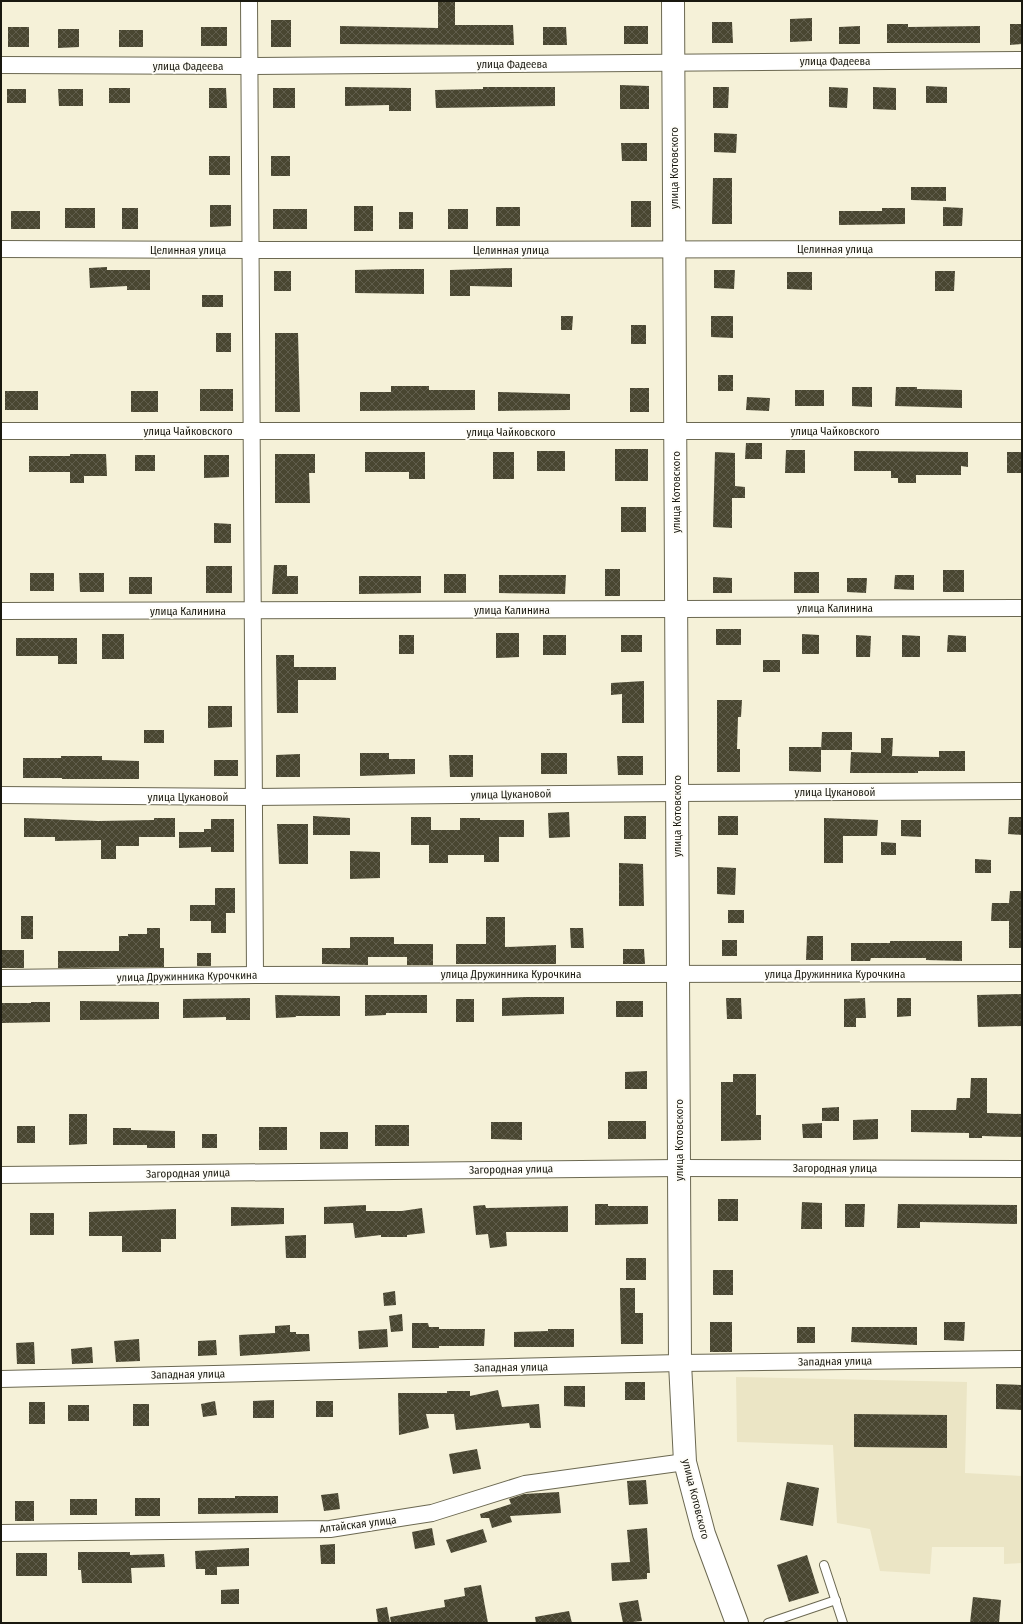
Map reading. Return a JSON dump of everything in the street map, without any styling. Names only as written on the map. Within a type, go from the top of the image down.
[{"type":"street","points":[[249,1],[255,975]]},
{"type":"street","name":"улица Котовского","points":[[673,1],[680,1363],[685,1462],[704,1534],[736,1623]]},
{"type":"street","name":"улица Фадеева","points":[[1,65],[250,66],[1022,60]]},
{"type":"street","name":"Целинная улица","points":[[1,249],[1022,249]]},
{"type":"street","name":"улица Чайковского","points":[[1,431],[1022,431]]},
{"type":"street","name":"улица Калинина","points":[[1,611],[1022,608]]},
{"type":"street","name":"улица Цукановой","points":[[1,795],[254,797],[1022,791]]},
{"type":"street","name":"улица Дружинника Курочкина","points":[[1,978],[255,975],[1022,973]]},
{"type":"street","name":"Загородная улица","points":[[1,1175],[679,1168],[1022,1169]]},
{"type":"street","name":"Западная улица","points":[[1,1379],[680,1363],[1022,1359]]},
{"type":"street","name":"Алтайская улица","points":[[1,1533],[330,1529],[432,1513],[525,1484],[685,1462]]},
{"type":"lane","points":[[824,1565],[843,1623]]},
{"type":"lane","points":[[768,1623],[836,1600]]},
{"type":"shaded area","points":[[736,1377],[967,1382],[965,1473],[1022,1476],[1022,1563],[1004,1564],[1004,1547],[932,1547],[930,1574],[880,1571],[870,1529],[837,1523],[833,1445],[737,1442]]},
{"type":"building","points":[[438,1],[455,1],[455,25],[513,25],[514,45],[340,44],[340,26],[438,28]]},
{"type":"building","points":[[812,18],[812,41],[790,42],[790,19]]},
{"type":"building","points":[[271,20],[291,20],[291,47],[271,47]]},
{"type":"building","points":[[712,22],[732,22],[733,43],[712,43]]},
{"type":"building","points":[[887,24],[908,24],[908,27],[980,26],[980,43],[887,43]]},
{"type":"building","points":[[1010,24],[1022,24],[1022,44],[1010,45]]},
{"type":"building","points":[[624,26],[648,26],[648,44],[624,44]]},
{"type":"building","points":[[860,26],[860,44],[839,44],[839,27]]},
{"type":"building","points":[[8,27],[29,27],[29,47],[8,47]]},
{"type":"building","points":[[201,27],[227,27],[227,46],[201,46]]},
{"type":"building","points":[[543,27],[566,27],[567,45],[543,45]]},
{"type":"building","points":[[58,29],[79,29],[79,47],[58,48]]},
{"type":"building","points":[[119,30],[143,30],[143,47],[119,47]]},
{"type":"building","points":[[620,85],[649,86],[649,109],[620,109]]},
{"type":"building","points":[[926,86],[947,87],[947,103],[926,103]]},
{"type":"building","points":[[345,87],[411,88],[411,111],[389,111],[389,105],[345,106]]},
{"type":"building","points":[[483,87],[555,87],[555,106],[436,108],[435,90],[483,89]]},
{"type":"building","points":[[713,87],[729,87],[728,108],[713,108]]},
{"type":"building","points":[[829,87],[848,88],[847,108],[829,107]]},
{"type":"building","points":[[873,87],[896,88],[896,110],[873,109]]},
{"type":"building","points":[[109,88],[130,88],[130,103],[109,103]]},
{"type":"building","points":[[209,88],[226,88],[227,108],[209,108]]},
{"type":"building","points":[[273,88],[295,88],[295,108],[273,108]]},
{"type":"building","points":[[7,89],[26,89],[26,103],[7,103]]},
{"type":"building","points":[[58,89],[83,89],[83,106],[59,106]]},
{"type":"building","points":[[714,133],[737,134],[736,153],[714,152]]},
{"type":"building","points":[[621,143],[647,143],[647,161],[622,161]]},
{"type":"building","points":[[209,156],[230,156],[230,175],[209,175]]},
{"type":"building","points":[[271,156],[290,156],[290,176],[271,176]]},
{"type":"building","points":[[713,178],[732,178],[732,224],[712,224]]},
{"type":"building","points":[[911,187],[946,187],[946,201],[911,200]]},
{"type":"building","points":[[631,201],[651,201],[651,227],[631,227]]},
{"type":"building","points":[[210,205],[231,205],[231,226],[210,227]]},
{"type":"building","points":[[354,206],[373,206],[373,231],[354,231]]},
{"type":"building","points":[[496,207],[520,207],[520,226],[496,226]]},
{"type":"building","points":[[943,207],[963,208],[962,226],[943,226]]},
{"type":"building","points":[[65,208],[95,208],[95,228],[65,228]]},
{"type":"building","points":[[122,208],[138,208],[138,229],[122,229]]},
{"type":"building","points":[[882,208],[905,208],[905,224],[839,225],[839,211],[882,211]]},
{"type":"building","points":[[273,209],[307,209],[307,229],[273,229]]},
{"type":"building","points":[[448,209],[468,209],[468,229],[448,229]]},
{"type":"building","points":[[11,211],[40,211],[40,229],[11,229]]},
{"type":"building","points":[[399,212],[413,212],[413,229],[399,229]]},
{"type":"building","points":[[107,267],[107,270],[150,270],[150,290],[127,290],[127,286],[90,288],[89,268]]},
{"type":"building","points":[[512,268],[512,287],[470,286],[470,296],[450,296],[450,270]]},
{"type":"building","points":[[424,269],[424,294],[355,293],[355,270]]},
{"type":"building","points":[[714,270],[735,270],[734,289],[714,288]]},
{"type":"building","points":[[274,271],[291,271],[291,291],[274,291]]},
{"type":"building","points":[[935,271],[955,271],[954,291],[935,291]]},
{"type":"building","points":[[787,272],[812,272],[812,290],[787,289]]},
{"type":"building","points":[[202,295],[223,295],[223,307],[202,307]]},
{"type":"building","points":[[561,316],[573,316],[572,330],[561,330]]},
{"type":"building","points":[[711,316],[733,316],[733,338],[711,337]]},
{"type":"building","points":[[631,325],[646,325],[646,344],[631,344]]},
{"type":"building","points":[[216,333],[231,333],[231,352],[216,352]]},
{"type":"building","points":[[275,333],[298,333],[300,412],[275,412]]},
{"type":"building","points":[[718,375],[733,375],[733,391],[718,391]]},
{"type":"building","points":[[391,386],[429,386],[429,390],[475,390],[475,410],[360,411],[360,392],[391,392]]},
{"type":"building","points":[[852,387],[872,387],[872,407],[852,406]]},
{"type":"building","points":[[896,387],[962,390],[962,408],[895,406]]},
{"type":"building","points":[[630,388],[649,388],[649,412],[630,412]]},
{"type":"building","points":[[200,389],[233,389],[233,411],[200,411]]},
{"type":"building","points":[[795,390],[824,390],[824,406],[795,406]]},
{"type":"building","points":[[5,391],[38,391],[38,410],[5,410]]},
{"type":"building","points":[[131,391],[158,391],[158,412],[131,412]]},
{"type":"building","points":[[498,392],[570,394],[570,410],[498,411]]},
{"type":"building","points":[[747,397],[770,398],[769,411],[746,410]]},
{"type":"building","points":[[746,443],[762,443],[762,459],[745,459]]},
{"type":"building","points":[[615,449],[648,449],[648,481],[615,481]]},
{"type":"building","points":[[786,450],[805,450],[805,473],[785,473]]},
{"type":"building","points":[[537,451],[565,451],[565,471],[537,471]]},
{"type":"building","points":[[854,451],[968,452],[968,467],[961,466],[961,475],[916,475],[916,483],[898,483],[898,478],[891,478],[891,471],[854,471]]},
{"type":"building","points":[[365,452],[425,452],[425,479],[409,479],[409,472],[365,472]]},
{"type":"building","points":[[493,452],[514,452],[514,479],[493,479]]},
{"type":"building","points":[[715,452],[735,453],[735,486],[745,487],[745,498],[732,498],[732,528],[713,527]]},
{"type":"building","points":[[1007,452],[1022,452],[1022,473],[1007,473]]},
{"type":"building","points":[[70,454],[106,454],[107,476],[84,476],[84,483],[70,483],[70,472],[29,472],[29,456],[70,456]]},
{"type":"building","points":[[275,454],[315,454],[315,473],[309,473],[310,503],[275,503]]},
{"type":"building","points":[[135,455],[155,455],[155,471],[135,471]]},
{"type":"building","points":[[204,455],[229,455],[229,477],[204,478]]},
{"type":"building","points":[[621,507],[646,507],[646,532],[621,532]]},
{"type":"building","points":[[214,523],[231,524],[231,543],[214,543]]},
{"type":"building","points":[[274,565],[287,565],[287,576],[298,576],[298,594],[272,594]]},
{"type":"building","points":[[206,566],[232,566],[232,593],[206,593]]},
{"type":"building","points":[[605,569],[620,569],[620,596],[605,596]]},
{"type":"building","points":[[943,570],[964,570],[964,592],[943,592]]},
{"type":"building","points":[[794,572],[819,572],[819,593],[794,593]]},
{"type":"building","points":[[30,573],[54,573],[54,591],[30,591]]},
{"type":"building","points":[[79,573],[104,573],[104,592],[80,592]]},
{"type":"building","points":[[444,574],[466,574],[466,593],[444,593]]},
{"type":"building","points":[[499,575],[566,575],[565,594],[499,593]]},
{"type":"building","points":[[895,575],[914,575],[914,590],[894,589]]},
{"type":"building","points":[[359,576],[421,576],[421,593],[359,594]]},
{"type":"building","points":[[129,577],[152,577],[152,594],[129,594]]},
{"type":"building","points":[[713,577],[732,578],[732,593],[713,593]]},
{"type":"building","points":[[847,578],[867,578],[866,593],[847,592]]},
{"type":"building","points":[[716,629],[741,629],[741,645],[716,645]]},
{"type":"building","points":[[496,633],[519,633],[519,657],[496,658]]},
{"type":"building","points":[[102,634],[124,634],[124,659],[102,659]]},
{"type":"building","points":[[802,634],[819,635],[819,654],[802,654]]},
{"type":"building","points":[[399,635],[414,635],[414,654],[399,654]]},
{"type":"building","points":[[543,635],[566,635],[566,655],[543,655]]},
{"type":"building","points":[[621,635],[642,635],[642,652],[621,652]]},
{"type":"building","points":[[856,635],[871,636],[870,657],[856,657]]},
{"type":"building","points":[[902,635],[920,636],[920,657],[902,657]]},
{"type":"building","points":[[948,635],[966,636],[966,652],[947,652]]},
{"type":"building","points":[[16,638],[77,638],[77,664],[58,664],[58,656],[16,656]]},
{"type":"building","points":[[276,655],[294,655],[294,667],[336,667],[336,680],[298,680],[298,713],[277,713]]},
{"type":"building","points":[[763,660],[780,660],[780,672],[763,672]]},
{"type":"building","points":[[644,681],[644,723],[622,723],[622,694],[611,695],[611,683]]},
{"type":"building","points":[[717,700],[742,700],[741,717],[738,717],[737,749],[740,749],[740,772],[717,772]]},
{"type":"building","points":[[208,706],[232,706],[232,727],[208,728]]},
{"type":"building","points":[[144,730],[164,730],[164,743],[144,743]]},
{"type":"building","points":[[822,732],[852,732],[852,750],[821,750]]},
{"type":"building","points":[[881,738],[893,738],[892,756],[939,757],[939,751],[965,751],[965,771],[850,773],[851,752],[881,753]]},
{"type":"building","points":[[789,747],[821,747],[821,772],[789,771]]},
{"type":"building","points":[[360,753],[389,753],[389,759],[415,759],[415,774],[360,776]]},
{"type":"building","points":[[541,753],[567,753],[567,774],[541,774]]},
{"type":"building","points":[[300,754],[300,777],[276,777],[276,755]]},
{"type":"building","points":[[449,755],[473,755],[473,777],[450,777]]},
{"type":"building","points":[[61,756],[102,756],[102,760],[139,761],[139,779],[23,778],[23,758],[61,758]]},
{"type":"building","points":[[617,756],[643,756],[643,775],[618,775]]},
{"type":"building","points":[[214,760],[238,760],[238,776],[214,776]]},
{"type":"building","points":[[569,812],[570,837],[549,838],[548,813]]},
{"type":"building","points":[[313,816],[350,818],[350,835],[313,835]]},
{"type":"building","points":[[624,816],[646,816],[646,839],[624,839]]},
{"type":"building","points":[[718,816],[738,816],[738,835],[718,835]]},
{"type":"building","points":[[411,817],[431,817],[431,830],[460,830],[460,818],[480,818],[480,820],[524,820],[524,837],[499,837],[499,862],[484,862],[484,855],[448,855],[448,863],[429,863],[429,845],[411,845]]},
{"type":"building","points":[[1009,817],[1022,817],[1022,835],[1008,834]]},
{"type":"building","points":[[24,818],[98,821],[175,818],[175,837],[139,837],[139,846],[116,846],[116,859],[101,859],[101,840],[55,841],[55,837],[24,837]]},
{"type":"building","points":[[824,818],[878,820],[877,836],[843,836],[843,863],[824,863]]},
{"type":"building","points":[[211,819],[234,819],[234,852],[211,852],[211,847],[179,848],[179,832],[204,832],[204,829],[211,829]]},
{"type":"building","points":[[901,820],[921,820],[921,837],[901,836]]},
{"type":"building","points":[[277,824],[308,824],[308,864],[279,864]]},
{"type":"building","points":[[881,842],[896,843],[896,855],[881,855]]},
{"type":"building","points":[[350,851],[380,852],[380,878],[350,879]]},
{"type":"building","points":[[975,859],[991,860],[991,873],[975,873]]},
{"type":"building","points":[[619,863],[643,864],[644,906],[619,906]]},
{"type":"building","points":[[717,867],[736,868],[735,895],[717,894]]},
{"type":"building","points":[[215,888],[235,888],[235,913],[226,913],[226,933],[211,933],[211,921],[190,921],[190,905],[215,905]]},
{"type":"building","points":[[1010,891],[1022,891],[1022,948],[1009,948],[1009,921],[991,921],[992,903],[1009,903]]},
{"type":"building","points":[[728,910],[744,910],[744,923],[728,923]]},
{"type":"building","points":[[21,916],[33,916],[33,939],[21,939]]},
{"type":"building","points":[[486,917],[505,917],[505,947],[556,945],[556,964],[456,964],[456,944],[486,944]]},
{"type":"building","points":[[147,928],[160,928],[160,948],[164,948],[164,967],[58,968],[58,951],[119,951],[119,936],[128,936],[128,934],[147,934]]},
{"type":"building","points":[[570,928],[583,928],[584,948],[571,948]]},
{"type":"building","points":[[807,936],[823,936],[823,960],[806,960]]},
{"type":"building","points":[[350,937],[394,937],[394,944],[433,944],[433,965],[407,965],[407,957],[368,957],[368,965],[322,964],[322,948],[350,948]]},
{"type":"building","points":[[722,940],[737,940],[737,956],[722,956]]},
{"type":"building","points":[[890,941],[962,941],[962,961],[926,960],[926,958],[871,958],[870,961],[851,961],[851,943],[890,943]]},
{"type":"building","points":[[623,949],[644,949],[645,964],[623,964]]},
{"type":"building","points":[[1,950],[24,950],[24,968],[1,968]]},
{"type":"building","points":[[197,953],[211,953],[211,966],[197,966]]},
{"type":"building","points":[[1022,994],[1022,1026],[978,1027],[977,995]]},
{"type":"building","points":[[275,995],[340,996],[340,1016],[296,1016],[276,1018]]},
{"type":"building","points":[[365,995],[427,995],[427,1013],[386,1013],[386,1015],[365,1016]]},
{"type":"building","points":[[564,997],[564,1014],[502,1016],[502,998]]},
{"type":"building","points":[[250,998],[250,1020],[226,1020],[226,1017],[183,1018],[183,999]]},
{"type":"building","points":[[726,998],[741,998],[742,1019],[727,1019]]},
{"type":"building","points":[[865,998],[866,1018],[856,1018],[856,1027],[844,1027],[844,999]]},
{"type":"building","points":[[897,998],[911,998],[911,1016],[897,1017]]},
{"type":"building","points":[[456,999],[474,999],[474,1022],[456,1022]]},
{"type":"building","points":[[80,1001],[159,1002],[159,1019],[80,1020]]},
{"type":"building","points":[[616,1001],[643,1001],[643,1017],[616,1017]]},
{"type":"building","points":[[50,1002],[50,1022],[1,1023],[1,1003]]},
{"type":"building","points":[[647,1071],[647,1089],[625,1089],[625,1072]]},
{"type":"building","points":[[733,1074],[756,1074],[756,1115],[761,1115],[761,1140],[721,1141],[721,1082],[733,1082]]},
{"type":"building","points":[[971,1078],[987,1078],[987,1113],[1022,1114],[1022,1137],[982,1136],[982,1138],[969,1138],[969,1133],[911,1132],[911,1110],[956,1110],[957,1098],[970,1098]]},
{"type":"building","points":[[839,1107],[839,1121],[822,1121],[822,1108]]},
{"type":"building","points":[[69,1114],[87,1114],[87,1144],[69,1145]]},
{"type":"building","points":[[878,1119],[878,1139],[853,1140],[853,1120]]},
{"type":"building","points":[[608,1121],[646,1121],[646,1139],[608,1139]]},
{"type":"building","points":[[491,1122],[522,1122],[522,1140],[491,1139]]},
{"type":"building","points":[[822,1123],[822,1138],[803,1138],[802,1124]]},
{"type":"building","points":[[375,1125],[409,1125],[409,1146],[375,1146]]},
{"type":"building","points":[[17,1126],[35,1126],[35,1143],[17,1143]]},
{"type":"building","points":[[259,1127],[287,1127],[287,1150],[259,1150]]},
{"type":"building","points":[[113,1128],[175,1131],[175,1148],[147,1148],[147,1145],[113,1145]]},
{"type":"building","points":[[320,1132],[348,1132],[348,1149],[320,1149]]},
{"type":"building","points":[[202,1134],[217,1134],[217,1148],[202,1148]]},
{"type":"building","points":[[718,1199],[738,1199],[738,1221],[718,1221]]},
{"type":"building","points":[[802,1202],[822,1203],[822,1229],[801,1229]]},
{"type":"building","points":[[595,1204],[608,1204],[608,1206],[648,1206],[648,1224],[595,1225]]},
{"type":"building","points":[[845,1204],[865,1204],[864,1227],[845,1227]]},
{"type":"building","points":[[898,1204],[1017,1205],[1017,1224],[920,1222],[920,1228],[897,1228]]},
{"type":"building","points":[[366,1205],[366,1211],[402,1211],[422,1208],[425,1233],[407,1235],[407,1237],[381,1237],[381,1235],[355,1238],[353,1223],[324,1224],[324,1207]]},
{"type":"building","points":[[485,1205],[486,1208],[568,1206],[568,1232],[506,1232],[507,1246],[490,1248],[488,1234],[476,1235],[473,1206]]},
{"type":"building","points":[[231,1207],[284,1208],[284,1224],[231,1226]]},
{"type":"building","points":[[176,1209],[176,1239],[161,1239],[161,1252],[122,1252],[122,1236],[89,1236],[89,1212]]},
{"type":"building","points":[[30,1213],[54,1213],[54,1235],[30,1235]]},
{"type":"building","points":[[306,1235],[306,1258],[286,1258],[285,1236]]},
{"type":"building","points":[[626,1258],[646,1258],[646,1280],[626,1280]]},
{"type":"building","points":[[713,1270],[733,1270],[733,1295],[713,1295]]},
{"type":"building","points":[[620,1288],[635,1288],[635,1313],[643,1313],[643,1344],[621,1344]]},
{"type":"building","points":[[395,1291],[396,1305],[384,1306],[383,1293]]},
{"type":"building","points":[[402,1314],[403,1331],[391,1332],[389,1316]]},
{"type":"building","points":[[710,1322],[732,1322],[732,1352],[710,1352]]},
{"type":"building","points":[[944,1322],[965,1322],[964,1341],[944,1340]]},
{"type":"building","points":[[412,1323],[428,1323],[429,1327],[439,1327],[439,1329],[485,1329],[484,1346],[439,1346],[439,1348],[412,1348]]},
{"type":"building","points":[[290,1325],[290,1332],[296,1332],[296,1334],[309,1334],[310,1351],[240,1356],[239,1335],[275,1333],[275,1326]]},
{"type":"building","points":[[797,1327],[815,1327],[815,1343],[797,1343]]},
{"type":"building","points":[[852,1327],[917,1327],[917,1345],[851,1342]]},
{"type":"building","points":[[387,1329],[388,1347],[359,1349],[358,1331]]},
{"type":"building","points":[[548,1329],[574,1329],[574,1347],[514,1347],[514,1332],[548,1331]]},
{"type":"building","points":[[139,1339],[140,1361],[116,1362],[114,1341]]},
{"type":"building","points":[[216,1340],[217,1355],[198,1356],[198,1341]]},
{"type":"building","points":[[34,1342],[35,1364],[17,1364],[16,1343]]},
{"type":"building","points":[[92,1347],[93,1363],[72,1364],[71,1349]]},
{"type":"building","points":[[625,1382],[645,1382],[645,1400],[625,1400]]},
{"type":"building","points":[[996,1384],[1022,1385],[1022,1410],[996,1409]]},
{"type":"building","points":[[564,1386],[585,1386],[585,1407],[564,1406]]},
{"type":"building","points":[[498,1390],[502,1407],[539,1404],[541,1428],[530,1428],[529,1423],[456,1430],[454,1414],[426,1414],[429,1428],[399,1435],[398,1393],[447,1393],[447,1391],[470,1391],[470,1396]]},
{"type":"building","points":[[274,1400],[274,1418],[253,1418],[253,1401]]},
{"type":"building","points":[[215,1401],[217,1415],[203,1417],[201,1404]]},
{"type":"building","points":[[316,1401],[333,1401],[333,1417],[316,1417]]},
{"type":"building","points":[[29,1402],[45,1402],[45,1424],[29,1424]]},
{"type":"building","points":[[133,1404],[149,1404],[149,1426],[133,1426]]},
{"type":"building","points":[[68,1405],[89,1405],[89,1421],[68,1421]]},
{"type":"building","points":[[854,1414],[947,1415],[947,1448],[854,1447]]},
{"type":"building","points":[[477,1449],[481,1469],[453,1474],[449,1454]]},
{"type":"building","points":[[646,1480],[648,1504],[629,1505],[627,1481]]},
{"type":"building","points":[[787,1482],[819,1488],[813,1526],[780,1520]]},
{"type":"building","points":[[559,1492],[561,1513],[510,1516],[512,1522],[492,1528],[489,1518],[481,1518],[480,1514],[511,1504],[509,1499],[524,1494]]},
{"type":"building","points":[[338,1493],[340,1509],[324,1511],[321,1495]]},
{"type":"building","points":[[235,1496],[278,1496],[278,1513],[198,1514],[198,1498],[235,1498]]},
{"type":"building","points":[[135,1498],[160,1498],[160,1516],[135,1516]]},
{"type":"building","points":[[70,1499],[97,1499],[97,1515],[70,1515]]},
{"type":"building","points":[[15,1501],[34,1501],[34,1521],[15,1521]]},
{"type":"building","points":[[432,1528],[435,1545],[415,1549],[412,1532]]},
{"type":"building","points":[[647,1528],[650,1573],[647,1573],[647,1579],[612,1581],[611,1563],[630,1562],[627,1530]]},
{"type":"building","points":[[483,1529],[487,1542],[451,1553],[446,1540]]},
{"type":"building","points":[[335,1544],[335,1564],[321,1564],[320,1545]]},
{"type":"building","points":[[249,1548],[249,1566],[217,1567],[217,1575],[205,1575],[205,1569],[196,1569],[195,1551]]},
{"type":"building","points":[[78,1552],[130,1552],[130,1555],[164,1554],[165,1567],[131,1568],[132,1583],[82,1583],[81,1570],[78,1570]]},
{"type":"building","points":[[16,1553],[47,1553],[47,1576],[16,1576]]},
{"type":"building","points":[[807,1555],[819,1593],[789,1602],[777,1565]]},
{"type":"building","points":[[481,1585],[488,1623],[391,1623],[390,1617],[445,1607],[444,1600],[465,1596],[464,1588]]},
{"type":"building","points":[[239,1589],[239,1604],[221,1604],[221,1590]]},
{"type":"building","points":[[973,1597],[1001,1600],[999,1623],[970,1623]]},
{"type":"building","points":[[638,1600],[642,1621],[623,1623],[619,1603]]},
{"type":"building","points":[[387,1607],[390,1623],[378,1623],[376,1609]]},
{"type":"building","points":[[569,1611],[572,1623],[536,1623],[535,1617]]}]
